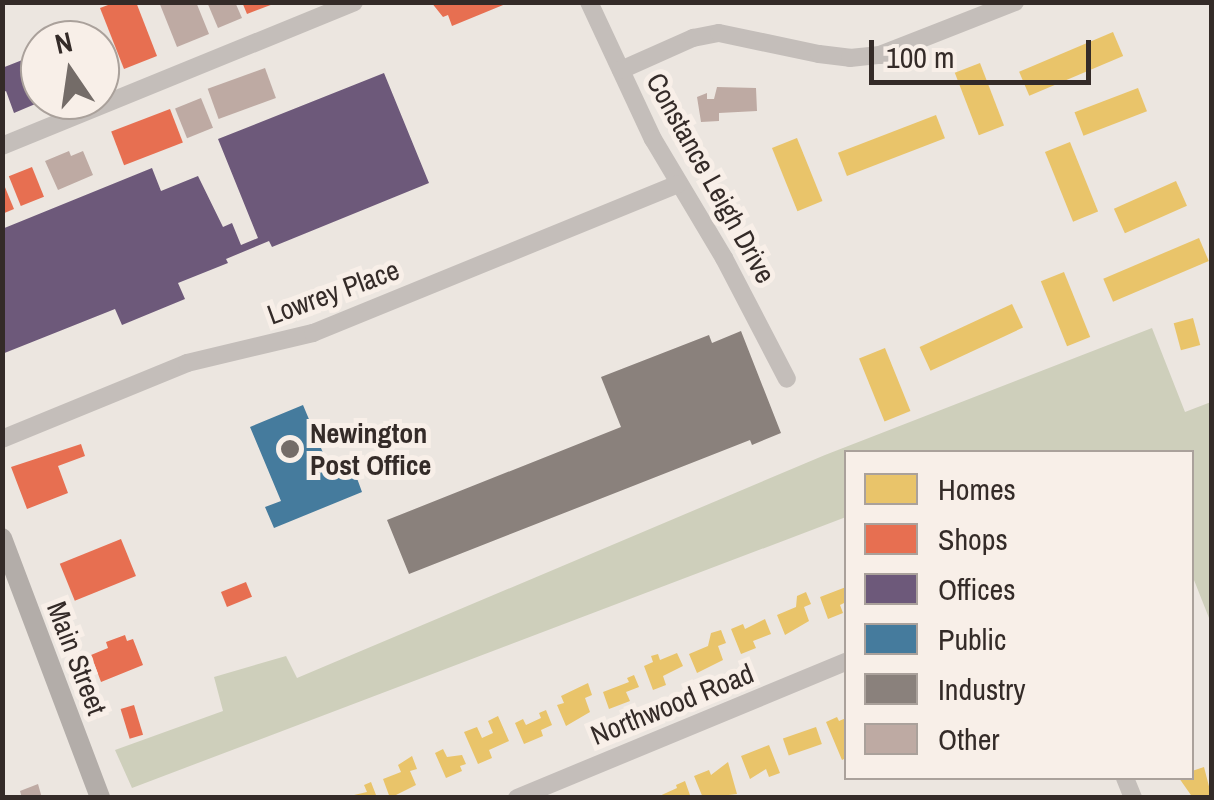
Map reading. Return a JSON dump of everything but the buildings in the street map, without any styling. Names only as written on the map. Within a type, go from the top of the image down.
[{"type":"main road","name":"Main Street","points":[[2,538],[100,798]]},
{"type":"street","points":[[2,146],[354,2]]},
{"type":"street","name":"Constance Leigh Drive","points":[[589,2],[678,184],[788,379]]},
{"type":"street","points":[[621,70],[694,38],[720,34],[819,54],[880,55],[1015,2]]},
{"type":"street","name":"Lowrey Place","points":[[2,438],[186,364],[312,332],[678,184]]},
{"type":"street","name":"Northwood Road","points":[[518,798],[844,663]]},
{"type":"green space","points":[[1152,328],[1185,412],[1211,402],[1211,623],[1194,580],[1194,450],[844,450],[844,518],[132,788],[115,750],[223,711],[214,677],[286,656],[297,678],[825,455]]},
{"type":"place","name":"Newington Post Office","points":[[290,449]]}]
